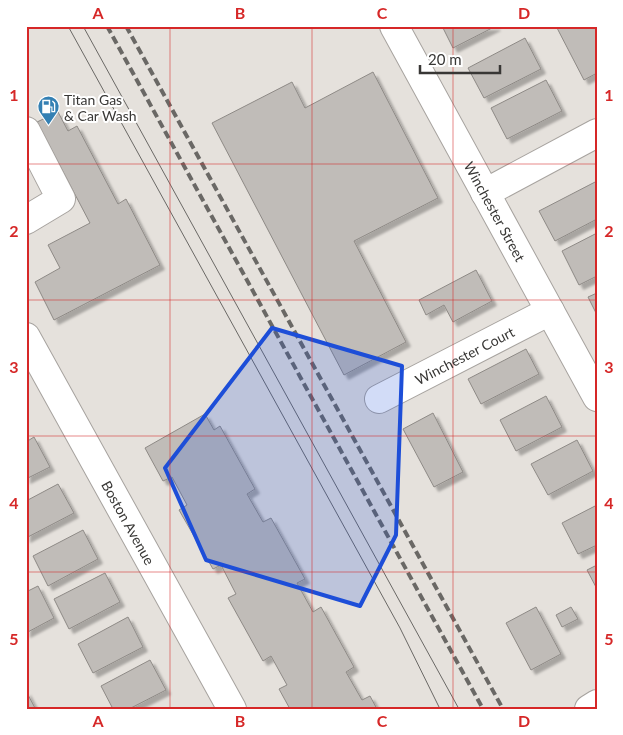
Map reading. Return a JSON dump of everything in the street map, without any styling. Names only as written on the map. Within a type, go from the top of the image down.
[{"type":"street","name":"Winchester Street","points":[[394,26],[597,397]]},
{"type":"street","points":[[26,131],[61,199],[26,220]]},
{"type":"street","points":[[485,193],[597,134]]},
{"type":"street","name":"Winchester Court","points":[[379,400],[550,311]]},
{"type":"street","name":"Boston Avenue","points":[[26,337],[232,709]]},
{"type":"street","points":[[589,709],[597,704]]},
{"type":"highlighted area","points":[[272,328],[402,366],[396,535],[360,606],[206,560],[165,468]]},
{"type":"building","points":[[442,26],[496,26],[453,48]]},
{"type":"building","points":[[556,26],[597,26],[597,73],[584,80]]},
{"type":"building","points":[[525,38],[541,69],[484,98],[468,68]]},
{"type":"building","points":[[373,72],[438,198],[354,241],[406,342],[344,375],[212,123],[292,82],[305,108]]},
{"type":"building","points":[[546,80],[562,111],[507,139],[491,108]]},
{"type":"building","points":[[58,112],[68,131],[77,126],[118,204],[126,199],[160,265],[54,320],[35,282],[60,268],[48,245],[90,223],[37,122]]},
{"type":"building","points":[[597,181],[597,219],[555,241],[539,211]]},
{"type":"building","points":[[597,233],[597,276],[579,285],[562,251]]},
{"type":"building","points":[[476,270],[492,301],[453,322],[444,305],[426,315],[419,300]]},
{"type":"building","points":[[597,293],[597,315],[588,297]]},
{"type":"building","points":[[526,349],[539,374],[481,404],[468,379]]},
{"type":"building","points":[[546,396],[562,427],[516,451],[500,420]]},
{"type":"building","points":[[433,413],[463,472],[434,487],[403,429]]},
{"type":"building","points":[[205,414],[214,430],[220,426],[255,489],[247,494],[263,522],[271,518],[305,579],[297,583],[313,612],[321,607],[354,667],[346,672],[362,700],[370,696],[377,709],[290,709],[279,689],[287,685],[271,656],[263,661],[228,598],[236,594],[221,565],[213,569],[179,510],[187,505],[172,477],[163,481],[145,448]]},
{"type":"building","points":[[34,437],[50,467],[26,479],[26,442]]},
{"type":"building","points":[[577,440],[593,471],[548,495],[531,464]]},
{"type":"building","points":[[58,484],[74,513],[26,538],[26,501]]},
{"type":"building","points":[[597,505],[597,545],[578,554],[562,523]]},
{"type":"building","points":[[83,530],[98,559],[48,586],[33,556]]},
{"type":"building","points":[[597,565],[597,589],[587,570]]},
{"type":"building","points":[[105,573],[120,602],[69,629],[54,599]]},
{"type":"building","points":[[38,586],[54,618],[26,633],[26,592]]},
{"type":"building","points":[[536,607],[561,654],[531,670],[506,623]]},
{"type":"building","points":[[571,607],[578,619],[562,627],[556,615]]},
{"type":"building","points":[[128,617],[143,647],[93,673],[78,644]]},
{"type":"building","points":[[150,660],[166,690],[129,709],[113,709],[101,686]]},
{"type":"building","points":[[26,691],[35,708],[33,709],[26,709]]},
{"type":"tram line","points":[[68,26],[400,628],[440,709]]},
{"type":"tram line","points":[[83,26],[459,709]]},
{"type":"railway","points":[[107,26],[483,709]]},
{"type":"railway","points":[[126,26],[503,709]]},
{"type":"place","name":"Titan Gas & Car Wash","points":[[48,126]]}]
